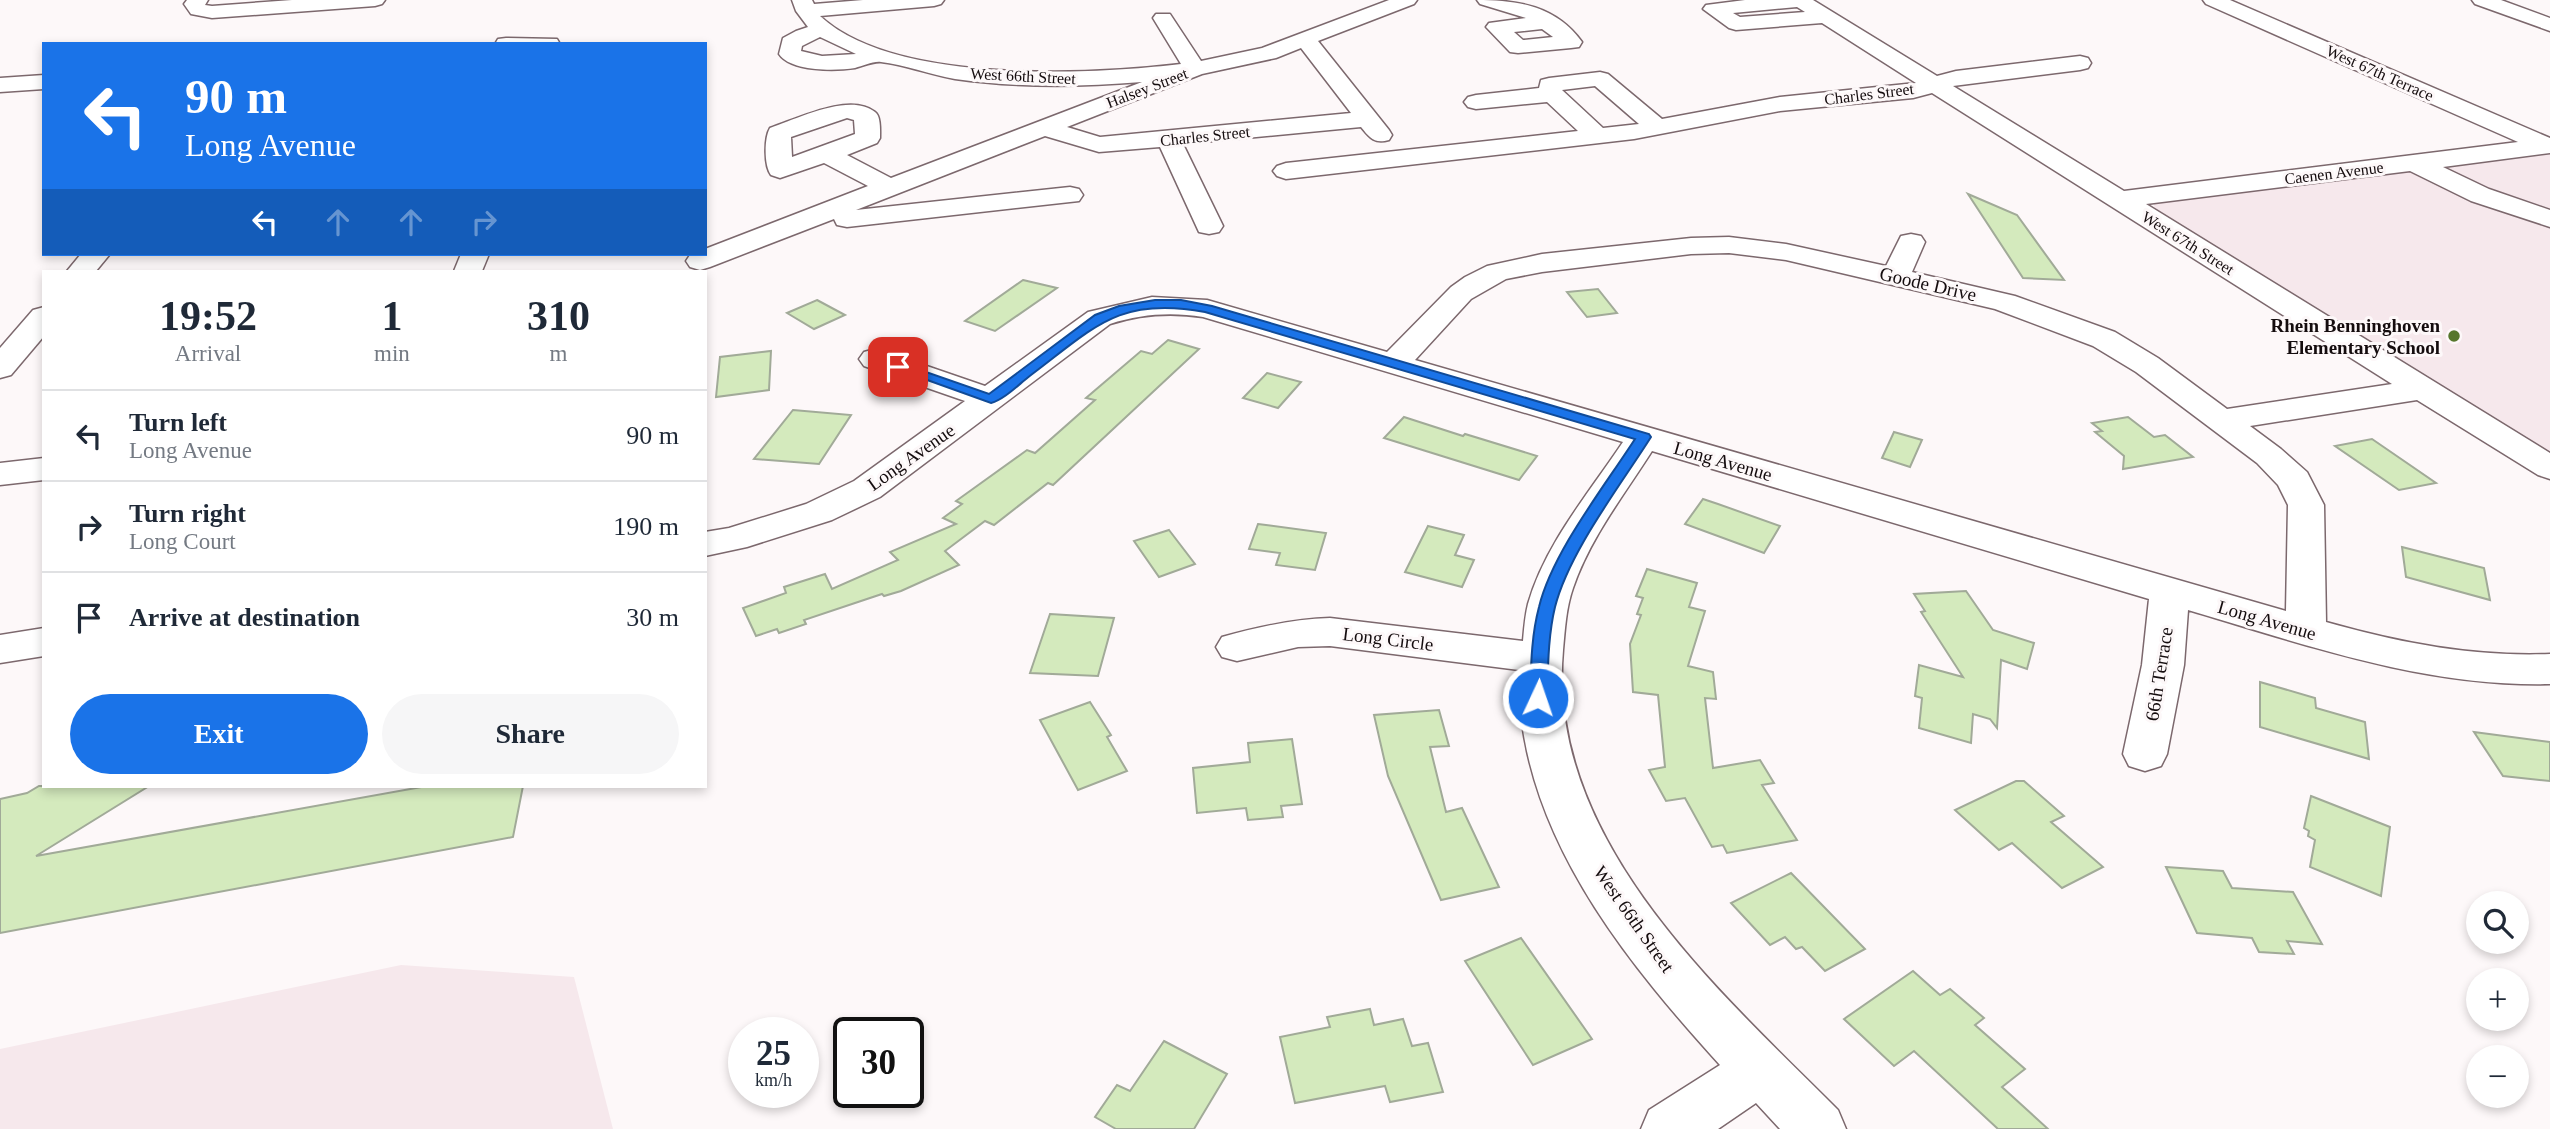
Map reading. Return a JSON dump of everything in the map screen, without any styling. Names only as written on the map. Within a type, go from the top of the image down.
[{"type":"street","points":[[198,5],[244,10],[375,0]]},
{"type":"street","name":"West 66th Street","points":[[933,0],[804,5],[811,19],[853,47],[925,68],[1010,78],[1116,77],[1195,69]]},
{"type":"street","name":"Halsey Street","points":[[700,261],[1195,69],[1268,53],[1407,0]]},
{"type":"street","points":[[1488,0],[1526,9],[1549,22]]},
{"type":"street","name":"West 67th Terrace","points":[[2213,0],[2548,146]]},
{"type":"street","points":[[2482,0],[2550,25]]},
{"type":"street","name":"West 67th Street","points":[[1826,17],[1736,24],[1713,9],[1799,1],[1826,17],[2550,468]]},
{"type":"street","points":[[1163,18],[1195,69]]},
{"type":"street","points":[[824,29],[803,35],[790,43],[790,54],[801,60],[825,63],[851,62],[879,55]]},
{"type":"street","points":[[1306,40],[1397,159]]},
{"type":"street","name":"Charles Street","points":[[1286,171],[1597,136],[1780,104],[1913,91],[1982,74],[2080,63]]},
{"type":"street","points":[[1597,136],[1552,94],[1549,85],[1600,79],[1657,127]]},
{"type":"street","points":[[0,85],[42,82]]},
{"type":"street","points":[[1476,102],[1552,94]]},
{"type":"street","name":"Charles Street","points":[[1046,128],[1099,145],[1367,119]]},
{"type":"street","points":[[1170,140],[1209,226]]},
{"type":"street","name":"Caenen Avenue","points":[[2118,200],[2548,146]]},
{"type":"street","points":[[826,154],[891,188]]},
{"type":"street","points":[[968,158],[978,205]]},
{"type":"street","points":[[2414,163],[2480,195],[2550,219]]},
{"type":"street","points":[[793,225],[1070,195]]},
{"type":"street","points":[[1896,276],[1912,242]]},
{"type":"street","name":"Goode Drive","points":[[1393,364],[1475,283],[1517,267],[1691,246],[1728,245],[1786,252],[2004,302],[2104,339],[2147,365],[2269,456],[2294,480],[2306,505],[2306,632]]},
{"type":"street","points":[[83,270],[94,256]]},
{"type":"street","name":"Long Avenue","points":[[707,544],[819,512],[867,489],[1099,318],[1123,309],[1155,304],[1181,304],[1207,309],[2306,632],[2382,652],[2434,662],[2516,670],[2550,669]]},
{"type":"street","points":[[0,368],[42,318]]},
{"type":"street","points":[[875,359],[991,399]]},
{"type":"street","points":[[2221,420],[2421,388]]},
{"type":"street","name":"West 66th Street","points":[[1644,437],[1582,533],[1554,585],[1547,608],[1538,698],[1547,751],[1567,809],[1607,886],[1660,960],[1818,1129]]},
{"type":"street","points":[[0,474],[42,469]]},
{"type":"street","name":"66th Terrace","points":[[2145,754],[2163,665],[2170,592]]},
{"type":"street","name":"Long Circle","points":[[1237,647],[1298,633],[1330,632],[1540,658]]},
{"type":"street","points":[[0,649],[42,642]]},
{"type":"street","points":[[1669,1129],[1760,1069]]},
{"type":"shaded area","name":"Rhein Benninghoven Elementary School","points":[[2550,154],[2550,455],[2159,213],[2154,206],[2154,202],[2320,179],[2371,177]]},
{"type":"shaded area","points":[[401,965],[574,977],[613,1129],[0,1129],[0,1049]]},
{"type":"building","points":[[1968,194],[2017,215],[2064,280],[2023,278]]},
{"type":"building","points":[[1023,280],[1057,288],[995,331],[965,321]]},
{"type":"building","points":[[1598,289],[1617,313],[1587,317],[1567,292]]},
{"type":"building","points":[[817,300],[845,315],[814,329],[787,313]]},
{"type":"building","points":[[1168,340],[1199,349],[1053,485],[1048,483],[994,525],[985,521],[945,551],[959,565],[901,591],[884,596],[882,594],[804,620],[806,624],[779,633],[777,629],[756,636],[743,608],[786,593],[784,587],[825,574],[832,589],[898,560],[890,552],[956,524],[943,518],[962,504],[956,501],[1027,450],[1035,453],[1095,400],[1086,398],[1141,351],[1152,354]]},
{"type":"building","points":[[771,351],[769,390],[716,397],[720,357]]},
{"type":"building","points":[[1267,373],[1301,382],[1278,408],[1243,398]]},
{"type":"building","points":[[793,410],[851,415],[819,464],[754,459]]},
{"type":"building","points":[[1404,417],[1537,456],[1519,480],[1384,438]]},
{"type":"building","points":[[2128,417],[2154,437],[2165,435],[2193,457],[2123,469],[2124,456],[2095,432],[2102,431],[2092,423]]},
{"type":"building","points":[[1894,432],[1922,440],[1910,467],[1882,458]]},
{"type":"building","points":[[2372,439],[2436,483],[2399,490],[2335,446]]},
{"type":"building","points":[[1703,499],[1780,526],[1764,553],[1685,524]]},
{"type":"building","points":[[1258,524],[1326,533],[1315,570],[1276,565],[1280,553],[1249,549]]},
{"type":"building","points":[[1428,526],[1464,535],[1455,555],[1474,560],[1462,587],[1405,572]]},
{"type":"building","points":[[1169,530],[1195,564],[1159,577],[1134,541]]},
{"type":"building","points":[[2402,547],[2484,568],[2490,600],[2406,577]]},
{"type":"building","points":[[1647,569],[1697,583],[1689,607],[1705,611],[1688,666],[1713,672],[1716,699],[1705,698],[1713,768],[1760,760],[1774,783],[1762,785],[1797,840],[1727,853],[1723,845],[1712,847],[1685,798],[1666,801],[1649,770],[1665,767],[1658,695],[1633,692],[1630,644],[1641,615],[1637,614],[1643,598],[1636,596]]},
{"type":"building","points":[[1966,591],[1993,630],[2034,643],[2027,669],[2001,660],[1997,728],[1990,719],[1973,714],[1971,743],[1919,728],[1922,698],[1915,696],[1919,665],[1963,677],[1921,612],[1925,611],[1914,594]]},
{"type":"building","points":[[1050,614],[1114,618],[1098,676],[1030,673]]},
{"type":"building","points":[[2260,682],[2315,698],[2316,708],[2365,722],[2369,759],[2260,727]]},
{"type":"building","points":[[1090,702],[1111,735],[1107,737],[1127,771],[1078,790],[1040,720]]},
{"type":"building","points":[[1439,710],[1449,746],[1430,747],[1446,812],[1462,808],[1499,887],[1441,900],[1388,776],[1374,715]]},
{"type":"building","points":[[2474,732],[2550,742],[2550,781],[2503,776]]},
{"type":"building","points":[[1292,739],[1302,804],[1281,806],[1283,817],[1248,820],[1246,808],[1197,813],[1193,768],[1250,762],[1248,743]]},
{"type":"building","points":[[2016,781],[2024,781],[2064,816],[2051,822],[2103,867],[2062,888],[2012,843],[1999,850],[1955,810]]},
{"type":"building","points":[[39,786],[146,788],[36,856],[416,788],[523,788],[513,837],[0,933],[0,799],[27,793]]},
{"type":"building","points":[[2311,796],[2390,827],[2381,896],[2310,867],[2315,840],[2308,836],[2309,831],[2304,828]]},
{"type":"building","points":[[2166,867],[2223,871],[2232,888],[2293,892],[2322,944],[2287,941],[2294,954],[2259,952],[2252,938],[2197,933]]},
{"type":"building","points":[[1791,873],[1865,949],[1825,971],[1802,947],[1796,949],[1785,937],[1770,945],[1731,903]]},
{"type":"building","points":[[1521,938],[1592,1039],[1533,1065],[1465,961]]},
{"type":"building","points":[[1913,971],[1940,995],[1950,989],[1984,1018],[1975,1025],[2025,1069],[2002,1087],[2048,1129],[1998,1129],[1914,1051],[1894,1066],[1844,1019]]},
{"type":"building","points":[[1370,1009],[1374,1025],[1403,1019],[1412,1046],[1428,1043],[1443,1092],[1390,1102],[1385,1086],[1295,1103],[1280,1037],[1330,1027],[1327,1017]]},
{"type":"building","points":[[1164,1041],[1227,1074],[1194,1129],[1116,1129],[1095,1117],[1117,1085],[1130,1091]]},
{"type":"place","name":"Rhein Benninghoven Elementary School","points":[[2454,336]]},
{"type":"route","points":[[898,367],[991,399],[1099,318],[1123,309],[1155,304],[1181,304],[1207,309],[1644,437],[1582,533],[1554,585],[1547,608],[1538,698]]}]
